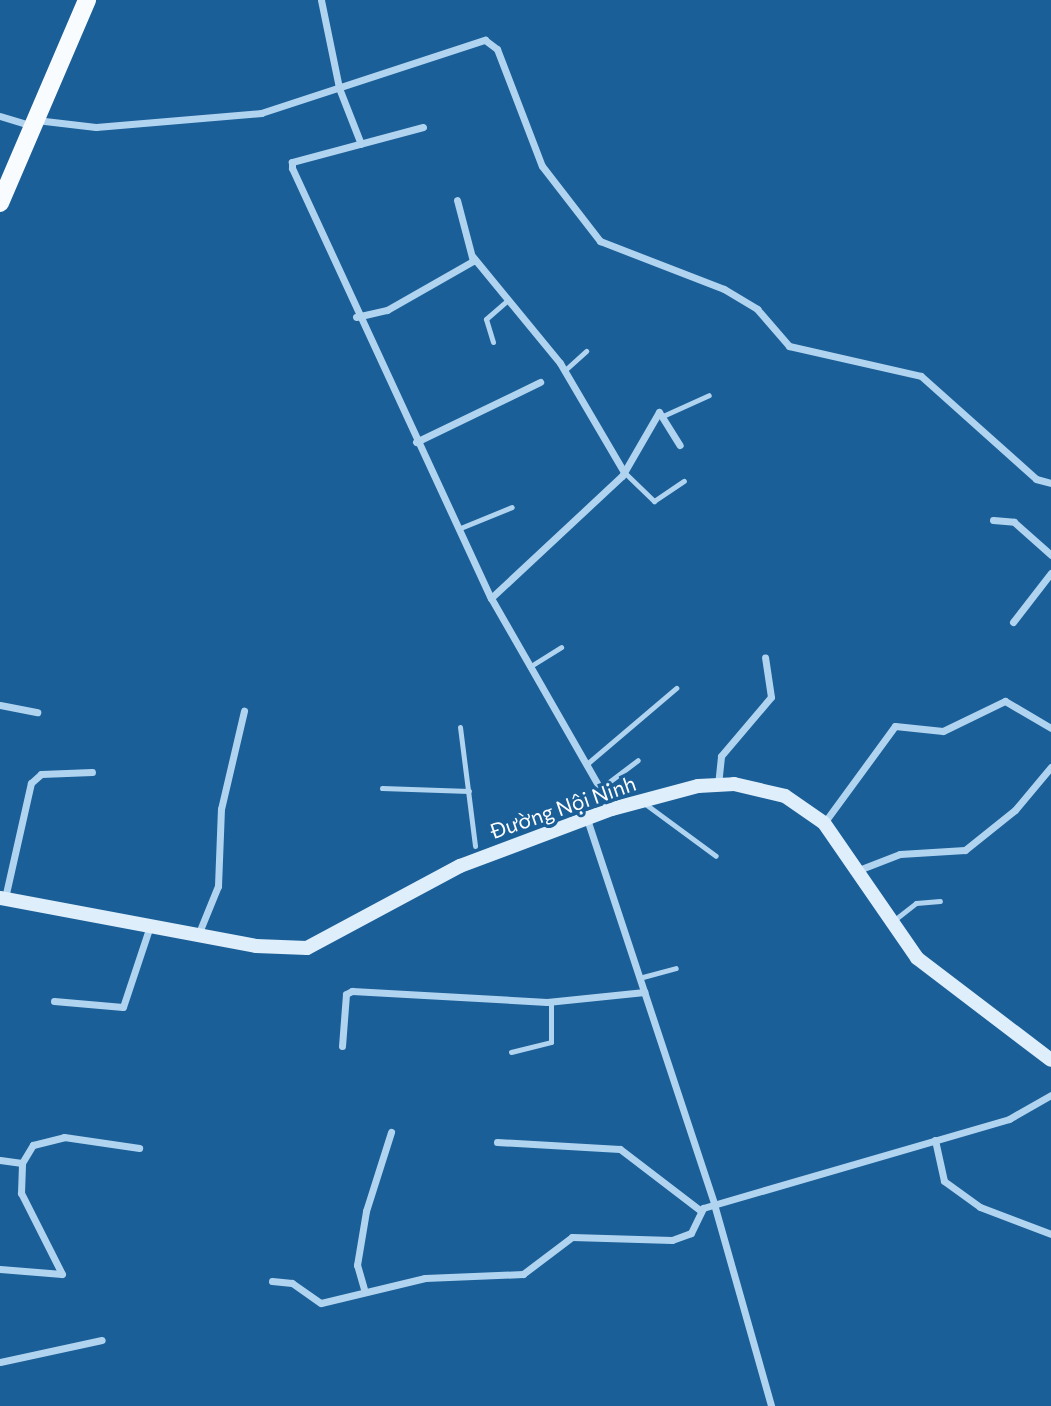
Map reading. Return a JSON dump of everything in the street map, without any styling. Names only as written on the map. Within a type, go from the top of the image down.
[{"type":"main road","points":[[0,202],[88,0]]},
{"type":"street","points":[[321,0],[339,88],[360,144]]},
{"type":"street","points":[[0,116],[34,123],[96,127],[155,117],[204,122],[261,113],[470,41],[493,43],[542,166],[600,241],[723,289],[757,309],[789,346],[921,376],[1036,479],[1051,483]]},
{"type":"street","points":[[423,127],[291,165],[356,317],[491,598],[534,664],[612,809]]},
{"type":"street","points":[[457,200],[473,257],[564,371],[624,472]]},
{"type":"street","points":[[356,317],[387,310],[449,279],[473,257]]},
{"type":"street","points":[[416,442],[540,382]]},
{"type":"street","points":[[491,598],[624,472],[651,421],[665,415],[680,445]]},
{"type":"street","points":[[993,520],[1014,522],[1051,555]]},
{"type":"street","points":[[1013,622],[1051,573]]},
{"type":"street","points":[[718,785],[721,756],[771,697],[765,657]]},
{"type":"street","points":[[824,822],[895,726],[943,731],[1005,701],[1051,727]]},
{"type":"street","points":[[0,705],[37,712]]},
{"type":"street","points":[[197,936],[218,886],[221,809],[244,712]]},
{"type":"street","points":[[856,872],[900,854],[965,850],[1015,810],[1051,767]]},
{"type":"street","points":[[2,898],[31,783],[41,774],[92,772]]},
{"type":"street","name":"Đường Nội Ninh","points":[[2,898],[197,936],[307,948],[477,852],[612,809],[718,785],[785,796],[824,822],[917,958],[1051,1060]]},
{"type":"street","points":[[587,818],[714,1204],[771,1406]]},
{"type":"street","points":[[54,1001],[123,1007],[150,926]]},
{"type":"street","points":[[342,1046],[346,995],[352,991],[551,1002],[644,992]]},
{"type":"street","points":[[272,1281],[292,1283],[321,1303],[364,1289],[425,1278],[523,1274],[572,1237],[672,1240],[691,1233],[701,1211],[714,1204],[1009,1119],[1051,1095]]},
{"type":"street","points":[[364,1289],[357,1265],[366,1211],[391,1132]]},
{"type":"street","points":[[0,1269],[62,1274],[22,1198],[22,1163],[33,1145],[50,1138],[139,1148]]},
{"type":"street","points":[[935,1140],[944,1181],[980,1207],[1051,1234]]},
{"type":"street","points":[[498,1142],[620,1149],[701,1211]]},
{"type":"street","points":[[0,1160],[22,1163]]},
{"type":"street","points":[[0,1362],[102,1340]]},
{"type":"lane","points":[[493,342],[486,319],[507,301]]},
{"type":"lane","points":[[564,371],[586,351]]},
{"type":"lane","points":[[665,415],[709,395]]},
{"type":"lane","points":[[624,472],[654,500],[684,481]]},
{"type":"lane","points":[[458,529],[512,507]]},
{"type":"lane","points":[[534,664],[561,647]]},
{"type":"lane","points":[[588,763],[676,688]]},
{"type":"lane","points":[[460,727],[477,852]]},
{"type":"lane","points":[[601,788],[638,760]]},
{"type":"lane","points":[[382,788],[469,791]]},
{"type":"lane","points":[[642,801],[716,856]]},
{"type":"lane","points":[[891,923],[916,903],[940,901]]},
{"type":"lane","points":[[639,978],[676,968]]},
{"type":"lane","points":[[511,1052],[551,1042],[551,1002]]}]
